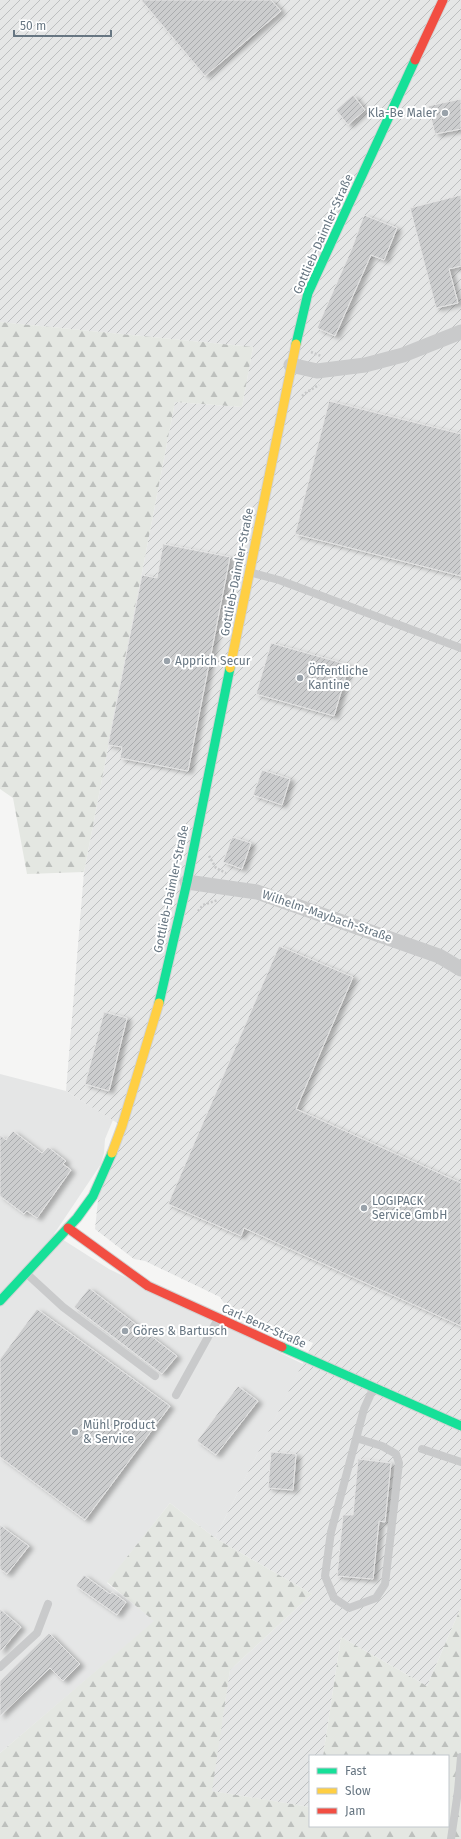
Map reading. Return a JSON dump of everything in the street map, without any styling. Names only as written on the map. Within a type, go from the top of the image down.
[{"type":"street","name":"Gottlieb-Daimler-Straße","points":[[0,1301],[68,1228],[93,1196],[106,1169],[122,1126],[154,1022],[186,882],[291,365],[308,293],[443,0]]},
{"type":"street","points":[[291,365],[317,371],[365,365],[403,355],[461,332]]},
{"type":"street","name":"Wilhelm-Maybach-Straße","points":[[186,882],[257,892],[439,956],[461,968]]},
{"type":"street","name":"Carl-Benz-Straße","points":[[68,1228],[148,1286],[218,1319],[461,1426]]},
{"type":"lane","points":[[250,572],[279,580],[347,607],[461,648]]},
{"type":"lane","points":[[26,1272],[63,1307],[155,1376]]},
{"type":"lane","points":[[176,1395],[218,1319]]},
{"type":"lane","points":[[356,1438],[382,1446],[396,1454],[399,1463],[385,1584],[376,1598],[349,1608],[334,1598],[325,1576],[332,1532],[356,1438],[364,1409],[373,1388]]},
{"type":"lane","points":[[422,1449],[461,1462]]},
{"type":"lane","points":[[0,1667],[37,1633],[48,1604]]},
{"type":"lane","points":[[451,1839],[461,1757]]},
{"type":"shaded area","points":[[0,0],[461,0],[461,1607],[427,1686],[341,1637],[323,1755],[309,1755],[309,1807],[211,1791],[230,1670],[312,1594],[215,1538],[313,1343],[226,1306],[220,1297],[145,1261],[134,1259],[95,1229],[100,1181],[122,1126],[66,1091],[84,872],[175,402],[242,407],[253,347],[0,322]]},
{"type":"shaded area","points":[[0,1074],[66,1091],[113,1120],[105,1139],[104,1153],[101,1164],[54,1234],[109,1269],[303,1364],[215,1538],[170,1503],[107,1583],[155,1621],[0,1753]]},
{"type":"green space","points":[[0,322],[253,347],[242,407],[175,402],[84,872],[27,874],[13,798],[0,789]]},
{"type":"green space","points":[[170,1503],[215,1538],[312,1594],[230,1670],[212,1791],[309,1807],[309,1827],[449,1827],[449,1755],[323,1755],[341,1637],[427,1686],[461,1607],[461,1839],[0,1839],[0,1753],[154,1621],[107,1582]]},
{"type":"building","points":[[141,0],[271,0],[281,11],[205,76]]},
{"type":"building","points":[[353,95],[365,110],[348,125],[336,110]]},
{"type":"building","name":"Kla-Be Maler","points":[[461,99],[461,129],[435,134],[428,106]]},
{"type":"building","points":[[461,195],[461,266],[449,269],[458,303],[436,308],[410,208]]},
{"type":"building","points":[[364,215],[397,228],[384,260],[371,255],[335,336],[317,328],[352,248]]},
{"type":"building","points":[[329,401],[461,434],[461,576],[295,534]]},
{"type":"building","name":"Apprich Secur","points":[[163,544],[230,557],[188,771],[120,758],[122,747],[108,745],[142,575],[157,578]]},
{"type":"building","points":[[271,643],[349,665],[334,716],[256,694]]},
{"type":"building","points":[[262,770],[290,779],[282,805],[253,795]]},
{"type":"building","points":[[232,837],[251,843],[242,869],[223,862]]},
{"type":"building","points":[[279,946],[353,977],[296,1109],[461,1183],[461,1326],[244,1228],[241,1236],[168,1204]]},
{"type":"building","points":[[104,1012],[127,1018],[109,1091],[85,1084]]},
{"type":"building","points":[[13,1131],[42,1153],[48,1147],[66,1161],[63,1164],[71,1170],[37,1218],[27,1211],[24,1214],[0,1196],[0,1135],[6,1140]]},
{"type":"building","name":"Göres & Bartusch","points":[[89,1288],[177,1356],[162,1374],[74,1307]]},
{"type":"building","name":"Mühl Product & Service","points":[[37,1309],[170,1406],[85,1520],[0,1457],[0,1359]]},
{"type":"building","points":[[238,1386],[258,1401],[216,1455],[197,1441]]},
{"type":"building","points":[[271,1452],[296,1454],[293,1490],[268,1488]]},
{"type":"building","points":[[358,1459],[391,1463],[385,1522],[379,1521],[373,1579],[337,1576],[343,1515],[353,1515]]},
{"type":"building","points":[[0,1525],[29,1546],[7,1574],[0,1569]]},
{"type":"building","points":[[84,1575],[110,1594],[112,1592],[126,1602],[117,1615],[76,1586]]},
{"type":"building","points":[[0,1609],[21,1627],[0,1652]]},
{"type":"building","points":[[49,1633],[80,1664],[63,1681],[50,1668],[0,1716],[0,1681]]},
{"type":"traffic: fast","points":[[296,344],[308,293],[415,60]]},
{"type":"traffic: fast","points":[[159,1003],[187,882],[230,668]]},
{"type":"traffic: fast","points":[[0,1301],[77,1218],[93,1196],[112,1153]]},
{"type":"traffic: fast","points":[[282,1347],[461,1426]]},
{"type":"traffic: slow","points":[[230,668],[296,344]]},
{"type":"traffic: slow","points":[[112,1153],[122,1126],[159,1003]]},
{"type":"traffic: jam","points":[[415,60],[443,0]]},
{"type":"traffic: jam","points":[[68,1228],[148,1286],[282,1347]]},
{"type":"place","name":"Kla-Be Maler","points":[[445,113]]},
{"type":"place","name":"Apprich Secur","points":[[167,661]]},
{"type":"place","name":"Öffentliche Kantine","points":[[300,678]]},
{"type":"place","name":"LOGIPACK Service GmbH","points":[[364,1208]]},
{"type":"place","name":"Göres & Bartusch","points":[[125,1331]]},
{"type":"place","name":"Mühl Product & Service","points":[[75,1432]]}]
